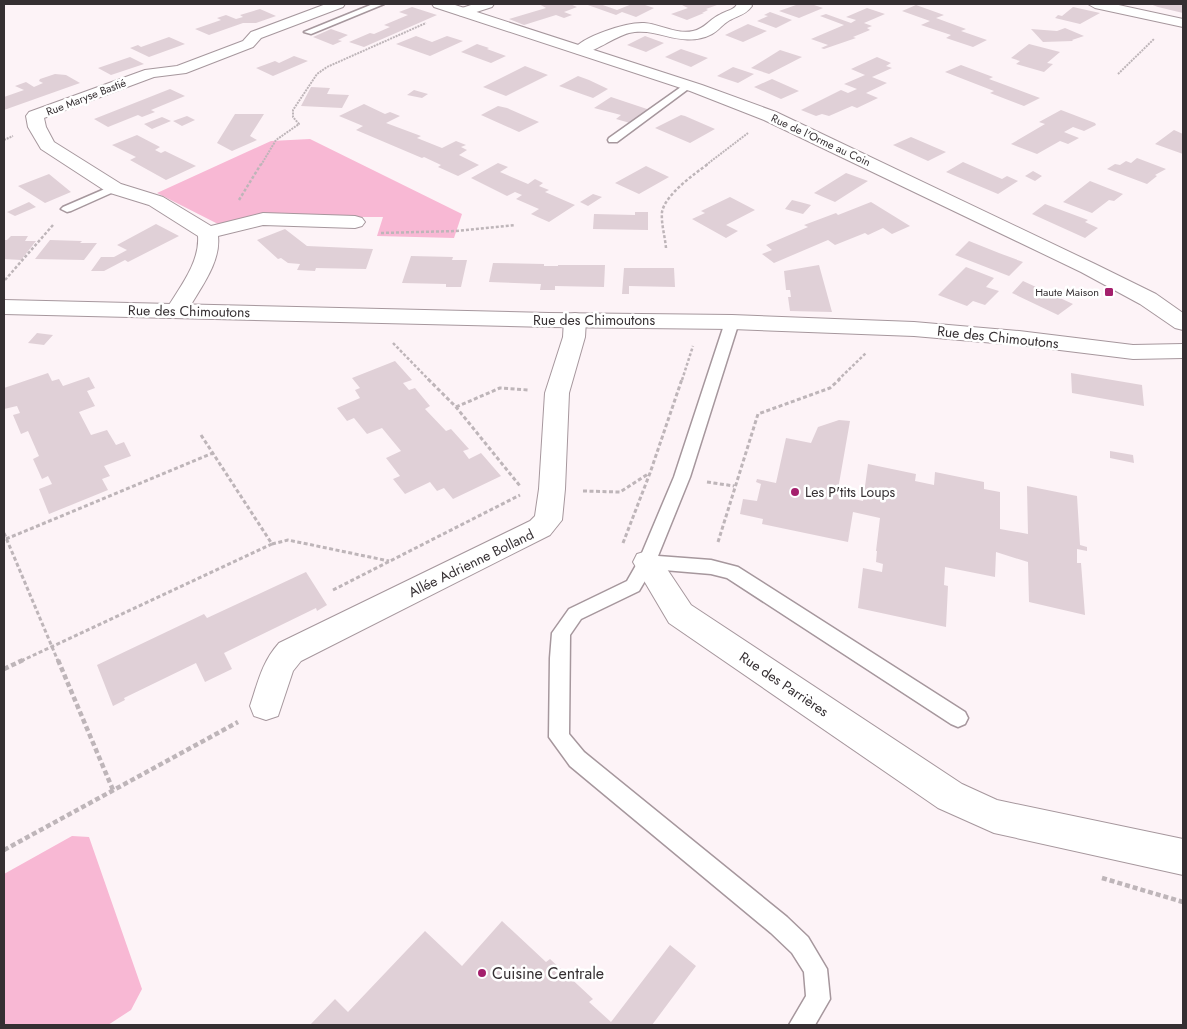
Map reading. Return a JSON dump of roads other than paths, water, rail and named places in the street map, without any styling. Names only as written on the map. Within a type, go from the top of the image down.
[{"type":"street","name":"Rue Maryse Bastié","points":[[208,232],[156,201],[114,188],[47,145],[37,127],[35,116],[151,73],[180,70],[248,44],[256,35],[338,4]]},
{"type":"street","name":"Rue de l'Orme au Coin","points":[[439,4],[688,85],[770,116],[1148,298],[1183,323]]},
{"type":"street","points":[[461,11],[487,4]]},
{"type":"street","points":[[581,50],[636,27],[675,36],[696,36],[706,32],[723,18],[743,9],[746,6],[744,4]]},
{"type":"street","points":[[1096,4],[1178,22]]},
{"type":"street","points":[[177,310],[208,254],[210,240],[208,232],[263,219],[355,222]]},
{"type":"street","name":"Rue des Chimoutons","points":[[4,307],[732,322],[914,329],[1019,338],[1133,352],[1183,351]]},
{"type":"street","name":"Allée Adrienne Bolland","points":[[266,706],[279,665],[290,652],[540,528],[548,520],[552,489],[557,393],[574,337],[575,320]]},
{"type":"street","points":[[1183,330],[1179,332],[1176,339],[1177,345],[1183,351]]},
{"type":"street","name":"Rue des Parrières","points":[[647,562],[680,614],[950,796],[994,816],[1183,857]]},
{"type":"lane","points":[[308,32],[380,4]]},
{"type":"lane","points":[[613,140],[688,85]]},
{"type":"lane","points":[[67,209],[114,188]]},
{"type":"lane","points":[[732,322],[682,477],[647,562],[633,586],[575,614],[561,633],[558,737],[578,759],[779,925],[800,945],[815,969],[818,998],[801,1025]]},
{"type":"lane","points":[[647,562],[711,567],[732,572],[958,718]]},
{"type":"place","name":"Haute Maison","points":[[1109,292]]},
{"type":"place","name":"Les P'tits Loups","points":[[795,492]]},
{"type":"place","name":"Cuisine Centrale","points":[[482,973]]}]
